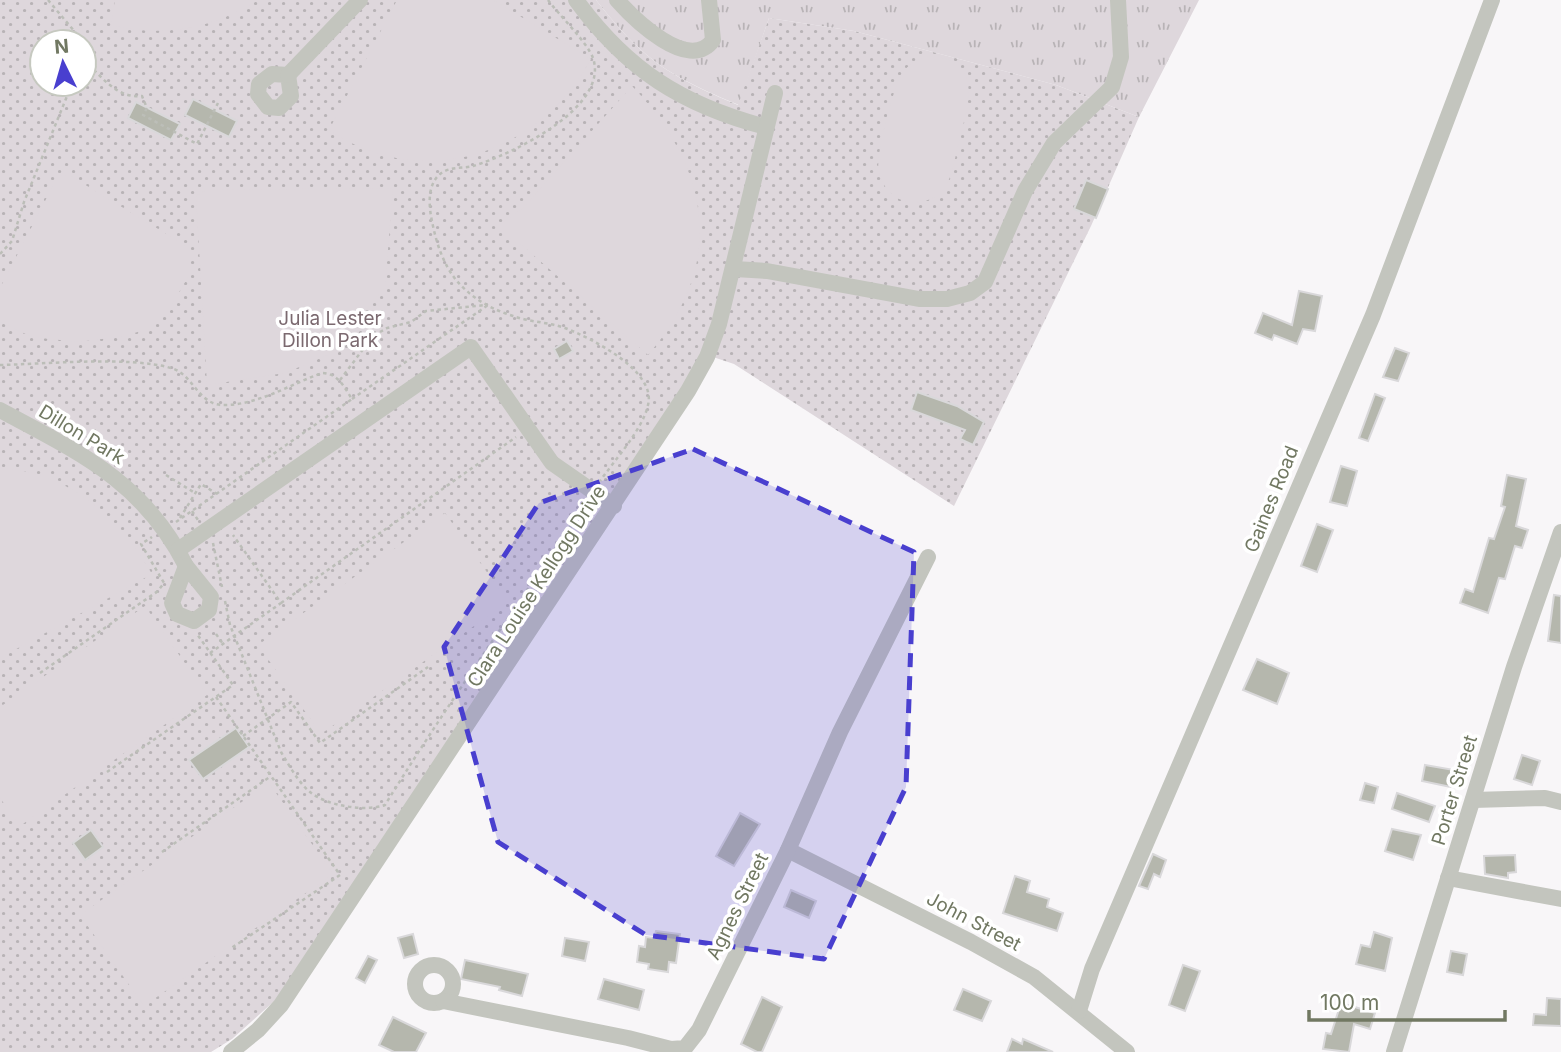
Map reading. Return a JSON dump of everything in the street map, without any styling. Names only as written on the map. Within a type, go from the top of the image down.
[{"type":"street","points":[[288,75],[360,0]]},
{"type":"street","points":[[576,0],[623,56],[656,82],[690,100],[766,127]]},
{"type":"street","points":[[617,0],[637,23],[662,41],[680,48],[699,49],[713,40],[709,0]]},
{"type":"street","points":[[735,269],[767,271],[919,299],[947,299],[970,293],[985,282],[1025,191],[1054,143],[1112,87],[1121,57],[1118,0]]},
{"type":"street","name":"Gaines Road","points":[[1079,1011],[1092,969],[1373,315],[1492,0]]},
{"type":"street","name":"Clara Louise Kellogg Drive","points":[[231,1052],[258,1030],[281,1005],[614,506],[707,357],[735,269],[775,93]]},
{"type":"street","points":[[178,550],[471,347],[552,463],[614,506]]},
{"type":"street","name":"Dillon Park","points":[[0,410],[103,467],[132,491],[164,529],[186,566]]},
{"type":"street","name":"Porter Street","points":[[1394,1052],[1472,800],[1558,546]]},
{"type":"street","name":"Agnes Street","points":[[443,1001],[678,1051],[685,1048],[699,1030],[788,850],[840,732],[928,557]]},
{"type":"street","points":[[1472,800],[1545,798],[1561,802]]},
{"type":"street","name":"John Street","points":[[788,850],[971,942],[1034,977],[1127,1052]]},
{"type":"street","points":[[1448,878],[1561,899]]},
{"type":"path","points":[[48,0],[69,28]]},
{"type":"path","points":[[225,600],[234,636],[286,761],[310,792],[364,809],[385,805],[431,729],[459,695],[641,420],[649,405],[647,385],[641,376],[595,341],[555,326],[516,317],[488,305],[454,278],[442,256],[430,213],[432,184],[447,170],[472,166],[543,134],[586,97],[595,74],[592,55],[548,0]]},
{"type":"path","points":[[98,73],[118,92],[131,97],[142,96],[147,108],[143,115],[197,144],[218,103]]},
{"type":"path","points":[[0,254],[12,241],[24,202],[66,98]]},
{"type":"path","points":[[40,673],[158,591],[164,583],[141,544],[488,305]]},
{"type":"path","points":[[340,380],[373,337],[387,328],[411,322],[426,311],[488,305]]},
{"type":"path","points":[[0,365],[168,367],[182,373],[207,400],[223,405],[253,400],[322,373],[329,373],[340,380],[352,399]]},
{"type":"path","points":[[385,377],[388,381]]},
{"type":"path","points":[[370,387],[373,392]]},
{"type":"path","points":[[316,424],[320,429]]},
{"type":"path","points":[[210,653],[517,436]]},
{"type":"path","points":[[166,475],[195,493]]},
{"type":"path","points":[[179,520],[201,484],[217,494]]},
{"type":"path","points":[[438,484],[442,489]]},
{"type":"path","points":[[192,511],[215,545],[222,587]]},
{"type":"path","points":[[385,522],[388,527]]},
{"type":"path","points":[[233,535],[281,603]]},
{"type":"path","points":[[157,600],[158,591]]},
{"type":"path","points":[[107,772],[233,685],[195,632],[190,634]]},
{"type":"path","points":[[216,634],[223,643]]},
{"type":"path","points":[[243,736],[291,702],[320,743],[428,667]]},
{"type":"path","points":[[216,697],[340,875],[230,949]]},
{"type":"path","points":[[162,852],[271,776]]},
{"type":"highlighted area","points":[[693,449],[914,552],[906,787],[824,959],[646,935],[498,842],[444,647],[539,503]]},
{"type":"green space","name":"Julia Lester Dillon Park","points":[[0,0],[596,0],[628,38],[659,64],[693,85],[738,105],[769,18],[854,31],[1056,85],[1139,117],[1091,226],[954,506],[734,364],[704,354],[281,995],[232,1039],[211,1052],[0,1052]]},
{"type":"green space","points":[[115,0],[258,0],[205,24],[149,31],[111,25]]},
{"type":"green space","points":[[397,0],[493,0],[591,59],[569,92],[541,119],[510,140],[475,154],[439,161],[402,159],[365,149],[329,130]]},
{"type":"green space","points":[[596,0],[1199,0],[1139,117],[1056,85],[854,31],[769,18],[739,105],[694,85],[659,64],[628,38]]},
{"type":"green space","points":[[928,56],[947,59],[959,66],[966,76],[968,102],[952,170],[945,187],[932,198],[909,202],[894,196],[888,190],[883,183],[878,164],[882,138],[898,82],[907,68]]},
{"type":"green space","points":[[632,86],[659,118],[679,150],[693,184],[699,218],[698,252],[690,286],[673,321],[648,355],[524,247],[502,234],[502,223],[524,207]]},
{"type":"green space","points":[[69,175],[188,247],[188,277],[171,306],[149,328],[126,336],[78,342],[32,337],[0,322],[0,288],[58,176]]},
{"type":"green space","points":[[393,188],[385,287],[328,355],[285,373],[207,385],[196,196],[206,190]]},
{"type":"green space","points":[[0,468],[48,478],[89,501],[124,534],[152,574],[0,658]]},
{"type":"green space","points":[[445,513],[508,602],[321,734],[258,645]]},
{"type":"green space","points":[[145,606],[207,695],[20,826],[0,798],[0,707]]},
{"type":"green space","points":[[269,783],[333,874],[144,1006],[80,915]]},
{"type":"building","points":[[193,99],[237,121],[229,137],[185,115]]},
{"type":"building","points":[[136,102],[180,124],[171,140],[128,118]]},
{"type":"building","points":[[1086,180],[1108,189],[1096,218],[1074,209]]},
{"type":"building","points":[[1299,291],[1322,296],[1315,331],[1303,329],[1297,344],[1274,335],[1272,340],[1255,333],[1263,313],[1292,325]]},
{"type":"building","points":[[567,341],[573,351],[559,359],[554,349]]},
{"type":"building","points":[[1395,348],[1409,353],[1398,381],[1383,377]]},
{"type":"building","points":[[917,392],[957,406],[984,422],[973,445],[960,439],[965,430],[911,410]]},
{"type":"building","points":[[1375,394],[1385,398],[1368,441],[1359,438]]},
{"type":"building","points":[[1341,466],[1357,471],[1347,506],[1330,502]]},
{"type":"building","points":[[1507,475],[1526,479],[1516,526],[1528,530],[1522,548],[1515,546],[1505,579],[1499,578],[1488,613],[1460,603],[1465,589],[1473,592],[1489,538],[1494,539],[1505,507],[1501,506]]},
{"type":"building","points":[[1317,524],[1333,530],[1317,572],[1301,566]]},
{"type":"building","points":[[1554,595],[1561,596],[1561,643],[1548,641]]},
{"type":"building","points":[[1257,659],[1289,673],[1277,704],[1243,690]]},
{"type":"building","points":[[236,728],[249,747],[203,779],[189,760]]},
{"type":"building","points":[[1522,755],[1540,761],[1532,785],[1514,779]]},
{"type":"building","points":[[1425,765],[1454,770],[1451,787],[1422,781]]},
{"type":"building","points":[[1365,783],[1378,787],[1374,803],[1360,800]]},
{"type":"building","points":[[1397,793],[1435,806],[1429,822],[1392,809]]},
{"type":"building","points":[[740,813],[760,824],[734,866],[716,856]]},
{"type":"building","points":[[1392,829],[1421,835],[1413,860],[1385,851]]},
{"type":"building","points":[[91,830],[103,847],[85,860],[73,843]]},
{"type":"building","points":[[1153,854],[1166,860],[1160,877],[1154,874],[1148,889],[1139,886]]},
{"type":"building","points":[[1515,855],[1516,872],[1508,873],[1508,878],[1485,874],[1484,856]]},
{"type":"building","points":[[1015,876],[1030,881],[1027,892],[1049,899],[1047,907],[1063,913],[1057,931],[1003,913]]},
{"type":"building","points":[[791,890],[816,901],[809,918],[784,907]]},
{"type":"building","points":[[656,931],[680,934],[676,963],[669,962],[668,972],[648,969],[649,964],[637,962],[639,946],[645,947],[646,937],[654,938]]},
{"type":"building","points":[[1374,932],[1392,938],[1385,971],[1356,964],[1361,945],[1370,947]]},
{"type":"building","points":[[413,934],[418,954],[404,958],[398,938]]},
{"type":"building","points":[[565,938],[589,942],[585,961],[562,956]]},
{"type":"building","points":[[1451,951],[1467,954],[1463,975],[1447,972]]},
{"type":"building","points":[[368,956],[377,960],[365,983],[356,978]]},
{"type":"building","points":[[465,960],[528,974],[522,996],[499,990],[500,987],[461,979]]},
{"type":"building","points":[[1183,965],[1200,971],[1185,1011],[1169,1005]]},
{"type":"building","points":[[604,979],[644,990],[639,1010],[598,999]]},
{"type":"building","points":[[963,989],[991,1001],[982,1021],[954,1010]]},
{"type":"building","points":[[762,997],[782,1007],[762,1052],[757,1052],[741,1044]]},
{"type":"building","points":[[1547,998],[1561,999],[1561,1026],[1533,1025],[1534,1014],[1546,1015]]},
{"type":"building","points":[[1341,1003],[1375,1013],[1370,1029],[1354,1024],[1349,1052],[1323,1049],[1326,1033],[1331,1034]]},
{"type":"building","points":[[393,1017],[426,1033],[416,1052],[394,1052],[379,1045]]},
{"type":"building","points":[[1012,1039],[1022,1044],[1023,1039],[1053,1052],[1007,1052]]}]
